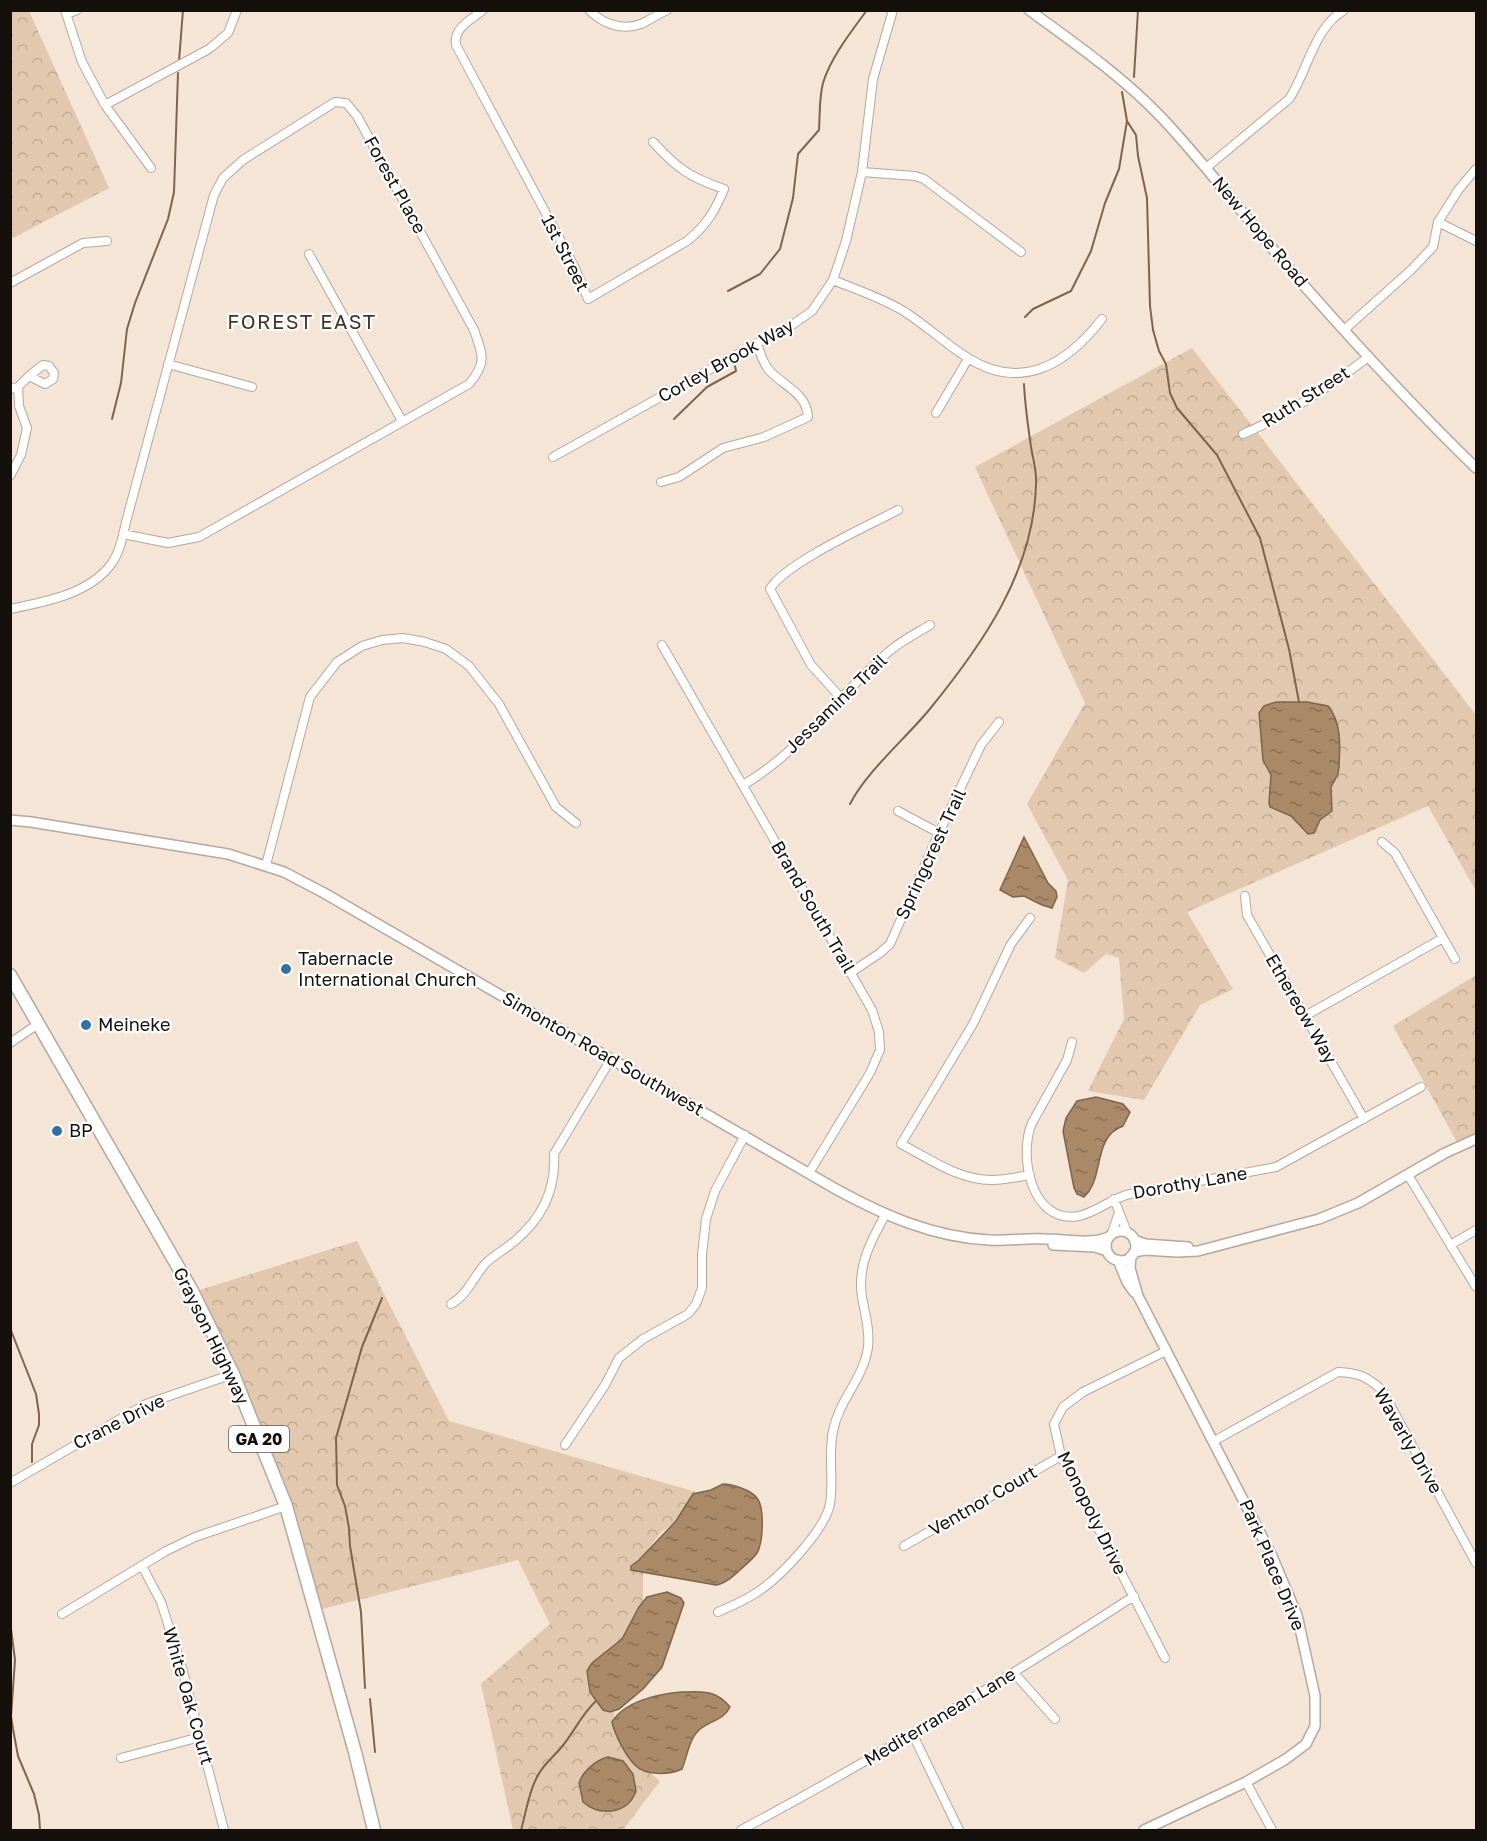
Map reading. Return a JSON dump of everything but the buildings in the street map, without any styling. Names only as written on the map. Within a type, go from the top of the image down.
[{"type":"main road","name":"Grayson Highway","points":[[10,975],[192,1291],[233,1374],[286,1506],[355,1752],[374,1830]]},
{"type":"street","points":[[77,10],[66,12],[82,62],[105,105],[151,168]]},
{"type":"street","points":[[105,105],[209,49],[228,33],[237,10]]},
{"type":"street","name":"1st Street","points":[[483,10],[456,32],[456,45],[574,267],[588,298],[696,234],[714,213],[724,189],[681,170],[653,142]]},
{"type":"street","points":[[589,10],[606,24],[626,26],[642,24],[667,10]]},
{"type":"street","name":"Corley Brook Way","points":[[553,457],[757,343],[785,330],[812,311],[833,280],[846,241],[862,172],[872,85],[893,10]]},
{"type":"street","name":"New Hope Road","points":[[1029,10],[1105,66],[1162,118],[1367,358],[1476,468]]},
{"type":"street","points":[[1206,168],[1289,99],[1296,88],[1315,42],[1344,10]]},
{"type":"street","name":"Forest Place","points":[[10,609],[54,598],[95,581],[113,562],[123,534],[214,195],[223,178],[243,160],[335,102],[346,103],[357,116],[474,330],[483,352],[481,370],[469,384],[199,537],[168,543],[123,534]]},
{"type":"street","points":[[1344,330],[1411,270],[1432,247],[1438,222],[1459,189],[1476,169]]},
{"type":"street","points":[[862,172],[915,176],[924,179],[1021,252]]},
{"type":"street","points":[[1438,222],[1476,241]]},
{"type":"street","points":[[10,283],[84,243],[107,242]]},
{"type":"street","points":[[309,254],[402,422]]},
{"type":"street","points":[[833,280],[906,312],[968,359],[1015,375],[1040,370],[1067,355],[1086,340],[1102,319]]},
{"type":"street","points":[[661,482],[679,477],[723,448],[764,437],[808,417],[808,408],[797,393],[768,369],[757,343]]},
{"type":"street","name":"Ruth Street","points":[[1243,434],[1312,398],[1367,358]]},
{"type":"street","points":[[936,413],[968,359]]},
{"type":"street","points":[[168,364],[252,387]]},
{"type":"street","points":[[10,476],[21,455],[27,428],[14,388],[29,376]]},
{"type":"street","points":[[841,698],[811,665],[770,589],[775,580],[794,565],[898,510]]},
{"type":"street","name":"Jessamine Trail","points":[[743,785],[790,750],[892,649],[930,625]]},
{"type":"street","points":[[266,865],[310,697],[337,662],[362,646],[382,640],[403,638],[425,642],[446,649],[469,666],[499,704],[556,807],[576,823]]},
{"type":"street","name":"Brand South Trail","points":[[662,645],[872,1010],[879,1032],[879,1050],[870,1073],[808,1173]]},
{"type":"street","name":"Springcrest Trail","points":[[850,973],[890,944],[981,745],[999,722]]},
{"type":"street","points":[[898,811],[939,833]]},
{"type":"street","name":"Simonton Road Southwest","points":[[10,820],[207,850],[266,865],[291,875],[808,1173],[885,1215],[917,1227],[962,1237],[991,1240],[1096,1241],[1110,1235]]},
{"type":"street","points":[[1382,842],[1395,853],[1455,959]]},
{"type":"street","name":"Ethereow Way","points":[[1245,896],[1247,915],[1364,1119]]},
{"type":"street","points":[[1030,918],[1011,944],[973,1024],[901,1144],[952,1172],[969,1177],[994,1180],[1030,1175]]},
{"type":"street","points":[[1305,1016],[1443,938]]},
{"type":"street","points":[[10,1043],[38,1024]]},
{"type":"street","name":"Dorothy Lane","points":[[1072,1042],[1067,1060],[1028,1132],[1026,1147],[1030,1175],[1040,1202],[1061,1214],[1078,1216],[1130,1194],[1276,1167],[1421,1087]]},
{"type":"street","points":[[451,1304],[465,1294],[485,1264],[532,1225],[543,1209],[552,1190],[555,1169],[554,1154],[611,1059]]},
{"type":"street","points":[[565,1445],[605,1385],[619,1358],[643,1339],[688,1314],[696,1304],[702,1288],[702,1255],[706,1219],[715,1191],[745,1135]]},
{"type":"street","points":[[1118,1214],[1106,1246],[1110,1256],[1118,1260],[1145,1250],[1198,1251],[1319,1219],[1358,1203],[1445,1153],[1476,1139]]},
{"type":"street","points":[[1408,1175],[1452,1244],[1476,1287]]},
{"type":"street","points":[[1114,1199],[1118,1214],[1134,1240],[1145,1244],[1205,1248]]},
{"type":"street","points":[[718,1612],[759,1591],[783,1572],[818,1528],[828,1511],[831,1495],[833,1431],[840,1411],[862,1369],[868,1347],[867,1323],[861,1288],[864,1259],[885,1215]]},
{"type":"street","points":[[1452,1244],[1476,1230]]},
{"type":"street","points":[[1110,1235],[1122,1231],[1127,1232]]},
{"type":"street","name":"Simonton Road Southwest","points":[[1024,1240],[1040,1244],[1095,1247],[1107,1251]]},
{"type":"street","points":[[1132,1254],[1134,1240]]},
{"type":"street","name":"Park Place Drive","points":[[1132,1254],[1130,1268],[1138,1296],[1253,1516],[1297,1616],[1308,1656],[1315,1696],[1315,1726],[1306,1744],[1286,1759],[1246,1782],[1144,1830]]},
{"type":"street","name":"Park Place Drive","points":[[1118,1260],[1127,1282],[1138,1296]]},
{"type":"street","name":"Monopoly Drive","points":[[1165,1658],[1061,1456],[1054,1425],[1063,1407],[1083,1392],[1166,1351]]},
{"type":"street","name":"Waverly Drive","points":[[1214,1441],[1338,1372],[1355,1372],[1368,1378],[1382,1390],[1476,1563]]},
{"type":"street","name":"Crane Drive","points":[[11,1482],[146,1404],[233,1374]]},
{"type":"street","name":"Ventnor Court","points":[[904,1546],[1061,1456]]},
{"type":"street","points":[[62,1614],[166,1551],[195,1537],[286,1506]]},
{"type":"street","name":"White Oak Court","points":[[142,1566],[161,1602],[182,1668],[224,1830]]},
{"type":"street","name":"Mediterranean Lane","points":[[741,1830],[913,1735],[1015,1674],[1134,1596]]},
{"type":"street","points":[[1015,1674],[1055,1719]]},
{"type":"street","points":[[913,1735],[958,1830]]},
{"type":"street","points":[[121,1758],[200,1737]]},
{"type":"street","points":[[1246,1782],[1272,1830]]},
{"type":"green space","points":[[11,10],[29,11],[109,188],[11,239]]},
{"type":"green space","points":[[1192,348],[1476,715],[1476,891],[1428,806],[1187,912],[1233,989],[1200,1005],[1144,1100],[1088,1091],[1124,1019],[1119,958],[1106,954],[1084,973],[1055,958],[1068,880],[1027,804],[1085,703],[975,467]]},
{"type":"green space","points":[[1476,975],[1476,1134],[1457,1142],[1393,1026]]},
{"type":"green space","points":[[357,1241],[449,1421],[717,1498],[702,1505],[661,1532],[647,1551],[643,1574],[643,1606],[619,1643],[614,1721],[628,1754],[660,1781],[623,1830],[513,1830],[481,1684],[550,1624],[518,1560],[322,1609],[231,1360],[193,1292]]},
{"type":"water","points":[[1276,702],[1307,702],[1328,706],[1336,720],[1339,735],[1339,759],[1338,774],[1331,787],[1332,811],[1320,820],[1314,833],[1308,834],[1291,816],[1270,807],[1271,775],[1263,760],[1259,713],[1264,706]]},
{"type":"water","points":[[1024,837],[1048,883],[1056,891],[1057,897],[1052,908],[1024,896],[1013,897],[1000,890]]},
{"type":"water","points":[[1096,1097],[1123,1104],[1130,1112],[1123,1126],[1113,1131],[1107,1139],[1095,1179],[1084,1197],[1077,1194],[1074,1188],[1063,1131],[1066,1118],[1077,1101]]},
{"type":"water","points":[[723,1484],[746,1490],[760,1503],[761,1542],[757,1553],[749,1562],[729,1579],[716,1585],[631,1570],[631,1566],[676,1521],[693,1494],[711,1490]]},
{"type":"water","points":[[667,1592],[681,1598],[684,1603],[662,1667],[643,1689],[619,1709],[610,1712],[603,1710],[590,1692],[587,1671],[592,1663],[622,1639],[647,1597]]},
{"type":"water","points":[[681,1692],[714,1694],[730,1707],[720,1718],[699,1730],[691,1743],[682,1769],[651,1773],[639,1769],[624,1750],[612,1722],[633,1704],[652,1697]]},
{"type":"water","points":[[608,1757],[623,1761],[633,1774],[636,1791],[627,1805],[613,1811],[597,1810],[583,1802],[579,1783],[590,1767]]},
{"type":"waterway","points":[[179,61],[183,10]]},
{"type":"waterway","points":[[728,291],[760,274],[780,249],[793,198],[798,154],[819,130],[823,83],[836,54],[867,10]]},
{"type":"waterway","points":[[1134,77],[1138,10]]},
{"type":"waterway","points":[[112,419],[121,383],[127,329],[168,219],[174,192],[178,73]]},
{"type":"waterway","points":[[1025,317],[1033,309],[1071,291],[1091,251],[1105,203],[1119,169],[1127,121],[1122,92]]},
{"type":"waterway","points":[[1127,121],[1136,135],[1147,198],[1150,306],[1153,330],[1159,351],[1166,364],[1170,393],[1177,408],[1217,455],[1260,538],[1289,649],[1299,702]]},
{"type":"waterway","points":[[674,419],[707,387],[736,371],[735,366]]},
{"type":"waterway","points":[[850,804],[866,780],[920,721],[968,659],[1002,605],[1016,576],[1033,516],[1036,484],[1024,384]]},
{"type":"waterway","points":[[365,1688],[361,1612],[345,1506],[337,1485],[336,1438],[362,1347],[382,1298]]},
{"type":"waterway","points":[[10,1328],[36,1394],[39,1425],[32,1444],[32,1462]]},
{"type":"waterway","points":[[10,1621],[15,1660],[11,1716],[18,1756],[34,1794],[40,1830]]},
{"type":"waterway","points":[[370,1699],[375,1752]]},
{"type":"waterway","points":[[521,1830],[531,1790],[539,1773],[596,1701]]},
{"type":"place","name":"Tabernacle International Church","points":[[286,969]]},
{"type":"place","name":"Meineke","points":[[86,1025]]},
{"type":"place","name":"BP","points":[[57,1131]]},
{"type":"district","name":"FOREST EAST","points":[[302,322]]}]
